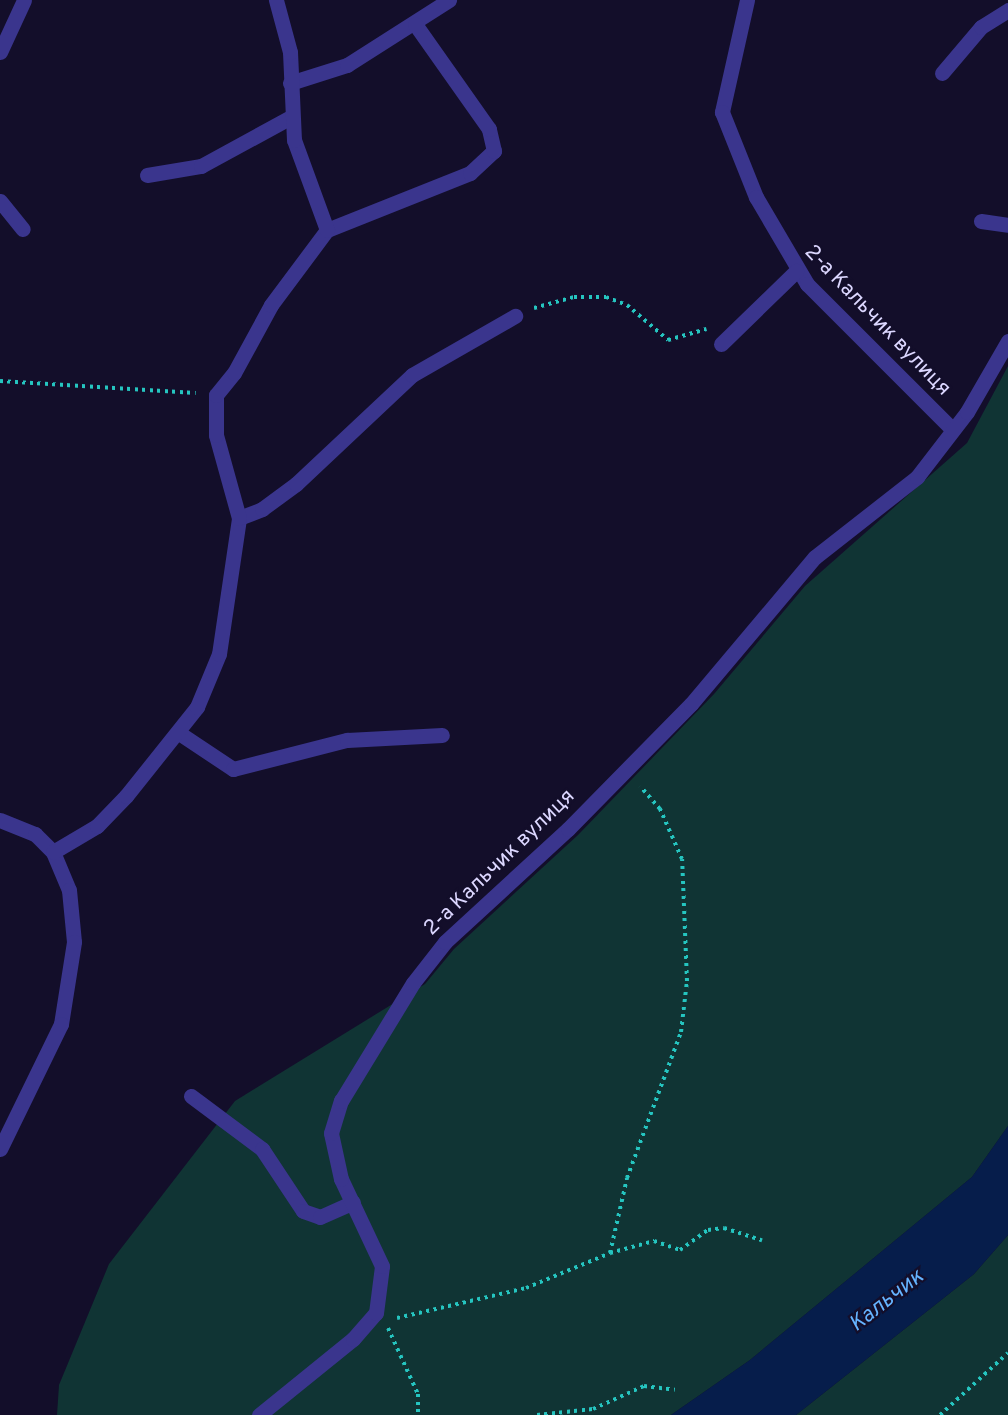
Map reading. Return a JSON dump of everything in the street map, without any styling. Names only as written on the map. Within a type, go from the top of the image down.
[{"type":"street","points":[[0,52],[24,0]]},
{"type":"street","points":[[276,0],[290,52],[290,118],[327,230]]},
{"type":"street","points":[[290,83],[347,64],[416,24],[449,0]]},
{"type":"street","name":"2-а Кальчик вулиця","points":[[747,0],[723,112],[756,196],[796,271],[953,430]]},
{"type":"street","points":[[942,73],[981,27],[1008,10]]},
{"type":"street","points":[[53,852],[97,826],[179,733],[207,690],[219,654],[239,518],[216,435],[216,395],[234,373],[271,305],[327,230],[470,173],[494,150],[489,129],[416,24]]},
{"type":"street","points":[[147,175],[201,166],[290,118]]},
{"type":"street","points":[[0,201],[23,229]]},
{"type":"street","points":[[981,220],[1008,225]]},
{"type":"street","points":[[720,344],[796,271]]},
{"type":"street","points":[[239,518],[283,495],[412,375],[515,316]]},
{"type":"street","name":"2-а Кальчик вулиця","points":[[259,1415],[362,1329],[376,1313],[382,1266],[334,1157],[334,1119],[401,1003],[445,942],[626,770],[706,687],[815,557],[917,477],[953,430],[1008,341]]},
{"type":"street","points":[[179,733],[233,769],[368,737],[442,735]]},
{"type":"street","points":[[0,820],[35,834],[53,852],[74,911],[70,985],[54,1042],[0,1149]]},
{"type":"street","points":[[190,1096],[253,1140],[303,1212],[320,1217],[353,1202]]},
{"type":"path","points":[[515,316],[549,302],[606,297],[627,305],[668,340],[704,326],[720,344]]},
{"type":"path","points":[[0,381],[136,385],[216,395]]},
{"type":"path","points":[[610,1253],[627,1178],[681,1032],[687,981],[682,860],[660,809],[626,770]]},
{"type":"path","points":[[362,1329],[386,1323],[425,1308],[526,1288],[610,1253],[654,1241],[681,1250],[714,1229],[762,1240]]},
{"type":"path","points":[[386,1323],[418,1394],[418,1415]]},
{"type":"path","points":[[940,1415],[1008,1353]]},
{"type":"path","points":[[537,1415],[593,1409],[644,1386],[675,1390]]},
{"type":"green space","points":[[1008,366],[1008,1126],[972,1177],[750,1360],[671,1415],[57,1415],[59,1385],[109,1264],[235,1101],[425,984],[454,949],[578,835],[714,694],[805,586],[967,443]]},
{"type":"green space","points":[[1008,1235],[1008,1415],[796,1415],[974,1274]]},
{"type":"water","name":"Кальчик","points":[[1008,1126],[1008,1235],[974,1274],[796,1415],[671,1415],[750,1360],[972,1177]]}]
